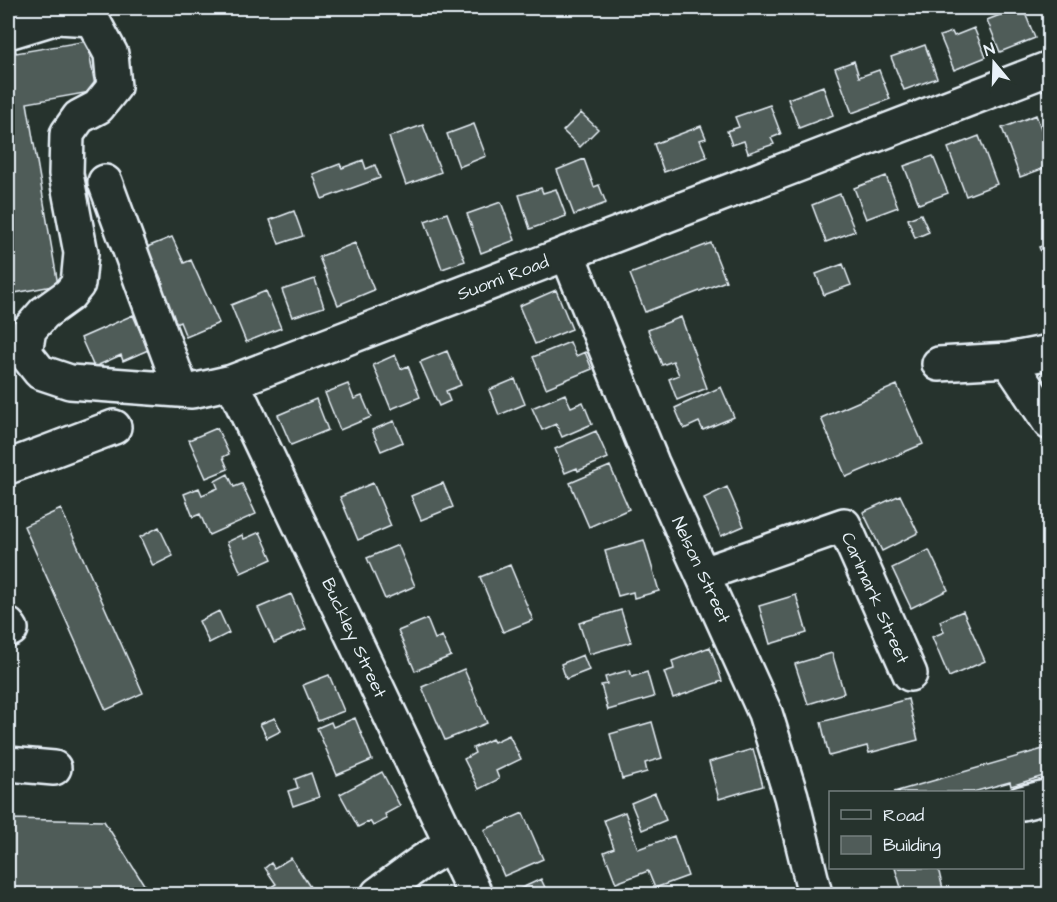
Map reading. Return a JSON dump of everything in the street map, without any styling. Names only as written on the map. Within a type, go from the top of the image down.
[{"type":"street","name":"Suomi Road","points":[[8,32],[57,17],[92,19],[111,54],[114,87],[98,106],[79,117],[67,134],[66,174],[81,253],[78,284],[69,296],[44,313],[28,330],[25,352],[40,372],[70,381],[192,390],[232,382],[1050,68]]},
{"type":"street","points":[[105,182],[181,389]]},
{"type":"street","name":"Nelson Street","points":[[567,253],[652,463],[765,713],[791,796],[819,858],[815,894]]},
{"type":"street","points":[[939,364],[1008,360],[1050,352]]},
{"type":"street","points":[[1008,360],[1050,423]]},
{"type":"street","name":"Buckley Street","points":[[232,382],[476,894]]},
{"type":"street","points":[[8,467],[114,427]]},
{"type":"street","name":"Carlmark Street","points":[[703,574],[844,525],[909,674]]},
{"type":"street","points":[[8,764],[54,768]]},
{"type":"street","points":[[1024,803],[1050,796]]},
{"type":"street","points":[[378,894],[451,844]]},
{"type":"building","points":[[1023,8],[1035,38],[1000,52],[987,20]]},
{"type":"building","points":[[974,28],[986,57],[954,70],[940,36],[952,32],[954,36]]},
{"type":"building","points":[[87,41],[96,91],[27,103],[58,285],[9,294],[8,43],[14,42],[16,53]]},
{"type":"building","points":[[925,45],[937,78],[904,90],[891,57]]},
{"type":"building","points":[[854,61],[859,77],[879,70],[890,99],[852,113],[835,68]]},
{"type":"building","points":[[823,86],[833,115],[799,128],[788,99]]},
{"type":"building","points":[[770,105],[781,134],[771,138],[774,144],[748,153],[744,141],[732,145],[727,131],[739,127],[735,117]]},
{"type":"building","points":[[581,113],[598,129],[580,147],[563,131]]},
{"type":"building","points":[[1036,115],[1050,152],[1050,166],[1020,177],[1002,128]]},
{"type":"building","points":[[474,124],[486,156],[459,167],[447,134]]},
{"type":"building","points":[[423,125],[441,172],[406,185],[389,137]]},
{"type":"building","points":[[701,126],[706,138],[700,140],[707,157],[664,172],[654,144]]},
{"type":"building","points":[[979,136],[997,184],[966,196],[948,148]]},
{"type":"building","points":[[933,156],[948,193],[919,204],[904,166]]},
{"type":"building","points":[[584,159],[594,187],[599,185],[606,203],[574,215],[557,170]]},
{"type":"building","points":[[363,160],[366,169],[375,165],[380,178],[322,199],[313,174],[340,164],[342,168]]},
{"type":"building","points":[[886,176],[898,207],[866,219],[854,188]]},
{"type":"building","points":[[541,188],[543,193],[556,189],[566,216],[530,229],[519,195]]},
{"type":"building","points":[[840,194],[855,231],[826,242],[812,205]]},
{"type":"building","points":[[501,202],[515,240],[481,253],[467,214]]},
{"type":"building","points":[[294,211],[303,236],[279,244],[270,220]]},
{"type":"building","points":[[447,213],[465,261],[442,269],[425,221]]},
{"type":"building","points":[[921,214],[929,232],[915,238],[908,219]]},
{"type":"building","points":[[172,237],[184,263],[191,260],[219,323],[186,337],[180,322],[173,325],[156,286],[163,283],[147,247]]},
{"type":"building","points":[[355,243],[374,290],[338,305],[319,257]]},
{"type":"building","points":[[711,243],[726,281],[645,312],[630,274]]},
{"type":"building","points":[[1050,243],[1050,269],[1048,269],[1039,247]]},
{"type":"building","points":[[843,264],[851,285],[824,295],[816,274]]},
{"type":"building","points":[[315,279],[324,307],[292,317],[282,290]]},
{"type":"building","points":[[556,290],[572,329],[535,344],[519,306]]},
{"type":"building","points":[[266,291],[281,328],[246,342],[231,305]]},
{"type":"building","points":[[133,315],[148,350],[123,361],[121,355],[94,367],[81,338]]},
{"type":"building","points":[[681,317],[707,388],[677,400],[669,379],[679,375],[673,361],[662,365],[648,330]]},
{"type":"building","points":[[570,342],[576,356],[585,352],[592,369],[546,388],[533,357]]},
{"type":"building","points":[[447,351],[461,385],[446,391],[450,401],[439,406],[420,362]]},
{"type":"building","points":[[395,355],[401,369],[408,366],[420,397],[391,409],[373,365]]},
{"type":"building","points":[[515,379],[525,404],[499,415],[489,390]]},
{"type":"building","points":[[348,384],[354,399],[362,396],[371,417],[340,430],[325,393]]},
{"type":"building","points":[[897,385],[923,444],[846,477],[821,418]]},
{"type":"building","points":[[721,387],[734,417],[703,430],[699,422],[684,429],[675,408]]},
{"type":"building","points":[[565,394],[571,407],[583,402],[592,424],[562,437],[556,424],[542,430],[532,408]]},
{"type":"building","points":[[316,399],[328,430],[291,445],[278,415]]},
{"type":"building","points":[[394,421],[403,442],[381,451],[372,430]]},
{"type":"building","points":[[217,428],[229,454],[223,457],[228,469],[206,478],[189,440]]},
{"type":"building","points":[[596,431],[608,458],[578,471],[577,468],[565,473],[555,449]]},
{"type":"building","points":[[610,466],[629,509],[589,527],[570,483]]},
{"type":"building","points":[[228,474],[234,487],[242,484],[256,514],[209,535],[200,514],[193,517],[184,494],[199,488],[202,495],[218,488],[215,481]]},
{"type":"building","points":[[373,483],[391,526],[358,540],[340,497]]},
{"type":"building","points":[[443,483],[453,507],[421,520],[411,496]]},
{"type":"building","points":[[727,487],[744,526],[721,536],[704,498]]},
{"type":"building","points":[[900,495],[918,533],[882,551],[863,512]]},
{"type":"building","points":[[61,509],[143,693],[106,710],[24,526]]},
{"type":"building","points":[[159,527],[173,556],[153,566],[140,537]]},
{"type":"building","points":[[260,532],[272,559],[241,573],[227,542],[242,535],[244,539]]},
{"type":"building","points":[[644,540],[659,591],[634,598],[633,592],[618,596],[605,551]]},
{"type":"building","points":[[398,545],[415,586],[385,599],[367,558]]},
{"type":"building","points":[[929,550],[948,590],[911,608],[892,568]]},
{"type":"building","points":[[510,565],[533,620],[503,632],[480,577]]},
{"type":"building","points":[[291,594],[306,629],[274,643],[258,608]]},
{"type":"building","points":[[796,595],[807,633],[770,644],[759,606]]},
{"type":"building","points":[[621,610],[631,642],[589,654],[579,623]]},
{"type":"building","points":[[219,611],[229,633],[209,643],[199,621]]},
{"type":"building","points":[[963,611],[985,661],[949,677],[932,637],[944,632],[940,621]]},
{"type":"building","points":[[427,619],[435,639],[442,636],[451,656],[415,671],[398,631]]},
{"type":"building","points":[[710,647],[722,681],[673,698],[664,672],[674,669],[672,661]]},
{"type":"building","points":[[832,653],[844,693],[808,704],[795,664]]},
{"type":"building","points":[[583,655],[589,670],[566,679],[561,664]]},
{"type":"building","points":[[464,669],[487,723],[445,740],[422,687]]},
{"type":"building","points":[[630,670],[632,677],[647,672],[654,697],[608,710],[601,685],[607,684],[605,677]]},
{"type":"building","points":[[329,675],[344,711],[318,721],[303,685]]},
{"type":"building","points":[[908,699],[918,740],[869,753],[867,746],[829,756],[821,722]]},
{"type":"building","points":[[275,718],[281,731],[267,738],[260,724]]},
{"type":"building","points":[[355,718],[372,760],[337,775],[317,728],[331,722],[333,727]]},
{"type":"building","points":[[652,722],[662,758],[645,763],[647,772],[622,779],[610,734]]},
{"type":"building","points":[[509,735],[521,759],[496,771],[499,779],[479,789],[464,759],[475,753],[473,748],[492,739],[494,742]]},
{"type":"building","points":[[1050,747],[1050,774],[1011,786],[1010,782],[977,791],[897,791]]},
{"type":"building","points":[[753,749],[763,786],[719,799],[709,762]]},
{"type":"building","points":[[382,772],[400,806],[385,814],[387,819],[373,826],[370,821],[358,827],[340,794]]},
{"type":"building","points":[[311,773],[319,797],[293,806],[288,791],[298,788],[295,779]]},
{"type":"building","points":[[655,793],[666,820],[642,830],[631,803]]},
{"type":"building","points":[[625,812],[638,849],[674,836],[688,876],[655,888],[648,871],[616,883],[604,852],[614,848],[604,820]]},
{"type":"building","points":[[523,813],[543,859],[504,876],[484,830]]},
{"type":"building","points":[[8,819],[104,821],[150,894],[69,894],[66,890],[8,889]]},
{"type":"building","points":[[291,858],[314,893],[275,894],[271,887],[276,884],[265,868],[271,863],[274,868]]},
{"type":"building","points":[[895,869],[938,869],[943,889],[938,890],[939,894],[903,894]]},
{"type":"building","points":[[541,879],[548,894],[509,894]]}]
